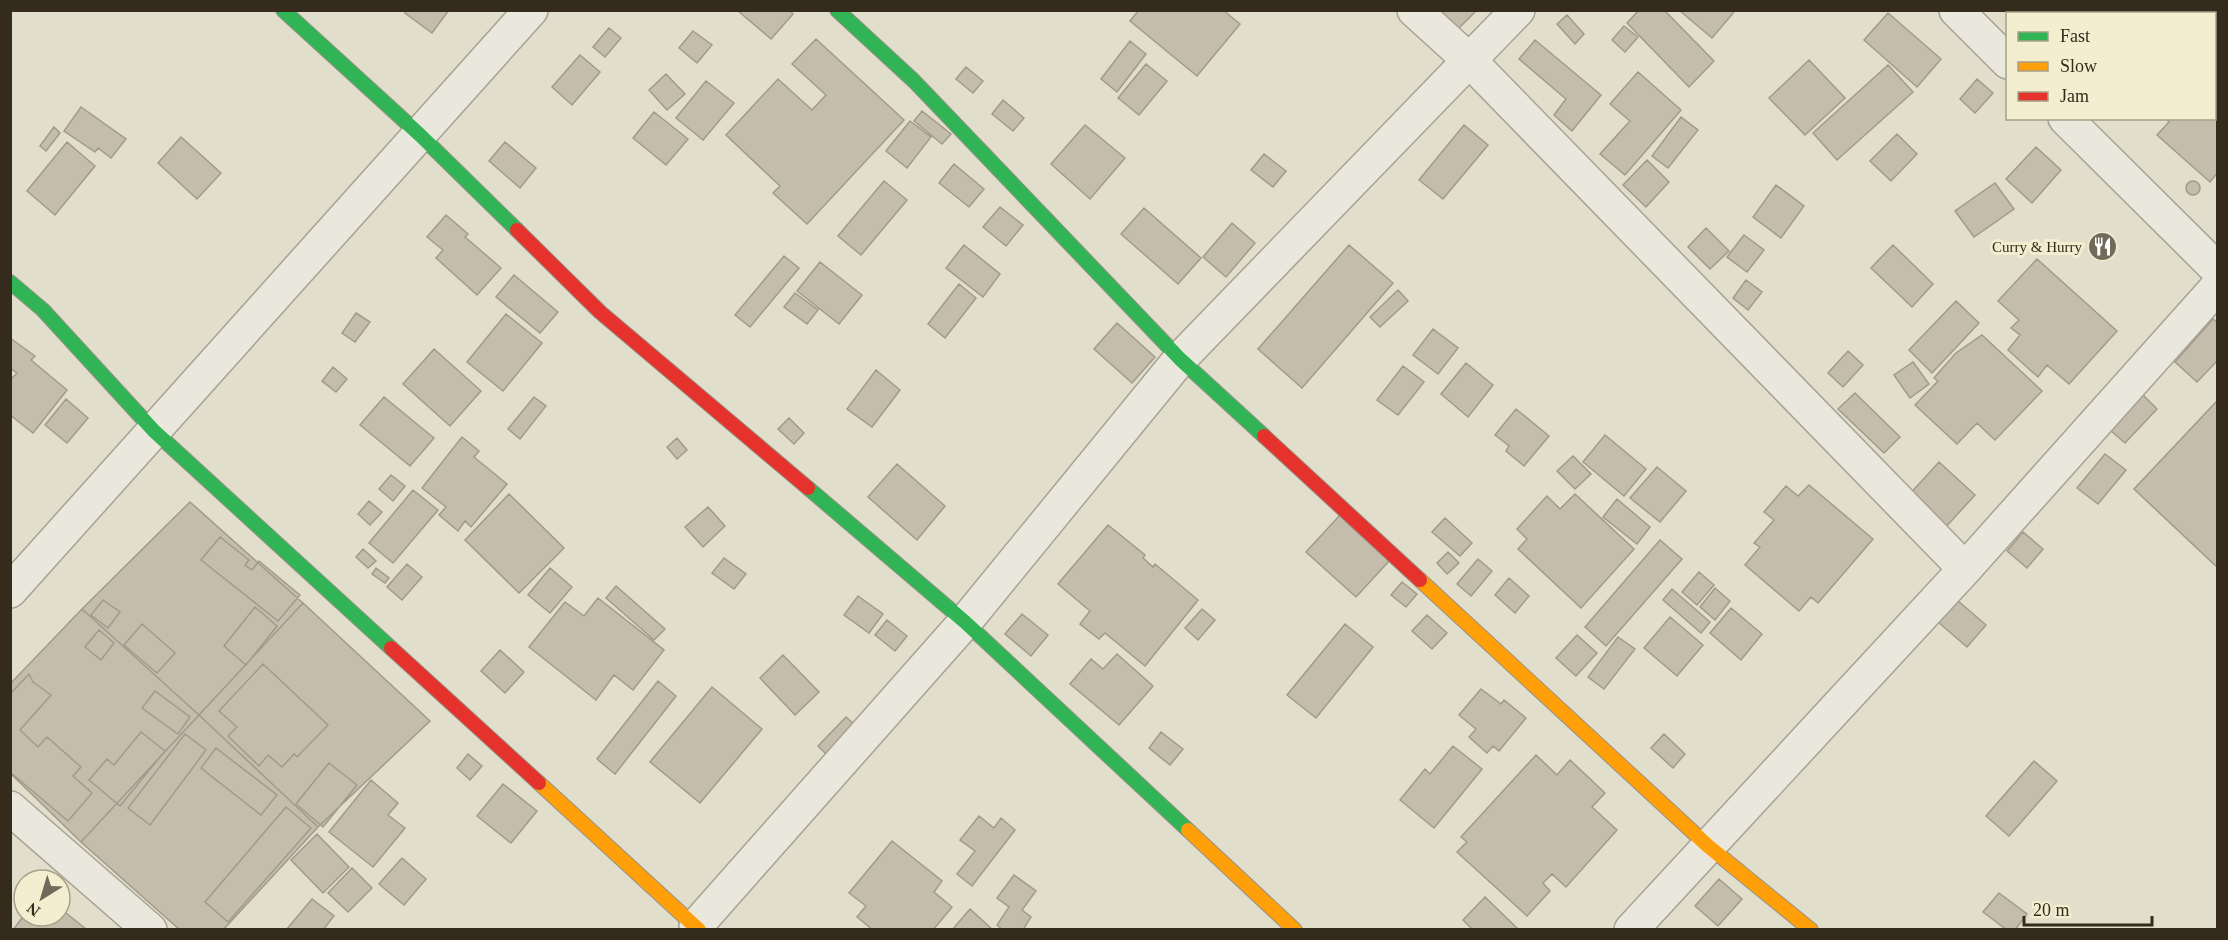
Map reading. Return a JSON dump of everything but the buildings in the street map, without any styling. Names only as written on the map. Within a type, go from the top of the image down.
[{"type":"street","points":[[283,10],[420,135],[600,312],[965,622],[1295,930]]},
{"type":"street","points":[[10,591],[531,10]]},
{"type":"street","points":[[837,10],[914,81],[1180,359],[1708,846],[1811,930]]},
{"type":"street","points":[[1414,10],[1470,61],[1965,569]]},
{"type":"street","points":[[10,282],[43,310],[154,431],[696,929],[965,622],[1180,359],[1518,10]]},
{"type":"street","points":[[1956,10],[2006,61]]},
{"type":"street","points":[[2067,120],[2217,270]]},
{"type":"street","points":[[1631,930],[1965,569],[2217,286]]},
{"type":"street","points":[[10,808],[150,930]]},
{"type":"traffic: fast","points":[[283,10],[420,135],[517,230]]},
{"type":"traffic: fast","points":[[837,10],[914,81],[1180,359],[1264,436]]},
{"type":"traffic: fast","points":[[10,282],[43,310],[154,431],[391,648]]},
{"type":"traffic: fast","points":[[808,488],[965,622],[1188,830]]},
{"type":"traffic: slow","points":[[1420,580],[1708,846],[1811,930]]},
{"type":"traffic: slow","points":[[539,783],[699,930]]},
{"type":"traffic: slow","points":[[1188,830],[1295,930]]},
{"type":"traffic: jam","points":[[517,230],[600,312],[808,488]]},
{"type":"traffic: jam","points":[[1264,436],[1420,580]]},
{"type":"traffic: jam","points":[[391,648],[539,783]]},
{"type":"place","name":"Curry & Hurry","points":[[2103,247]]}]
